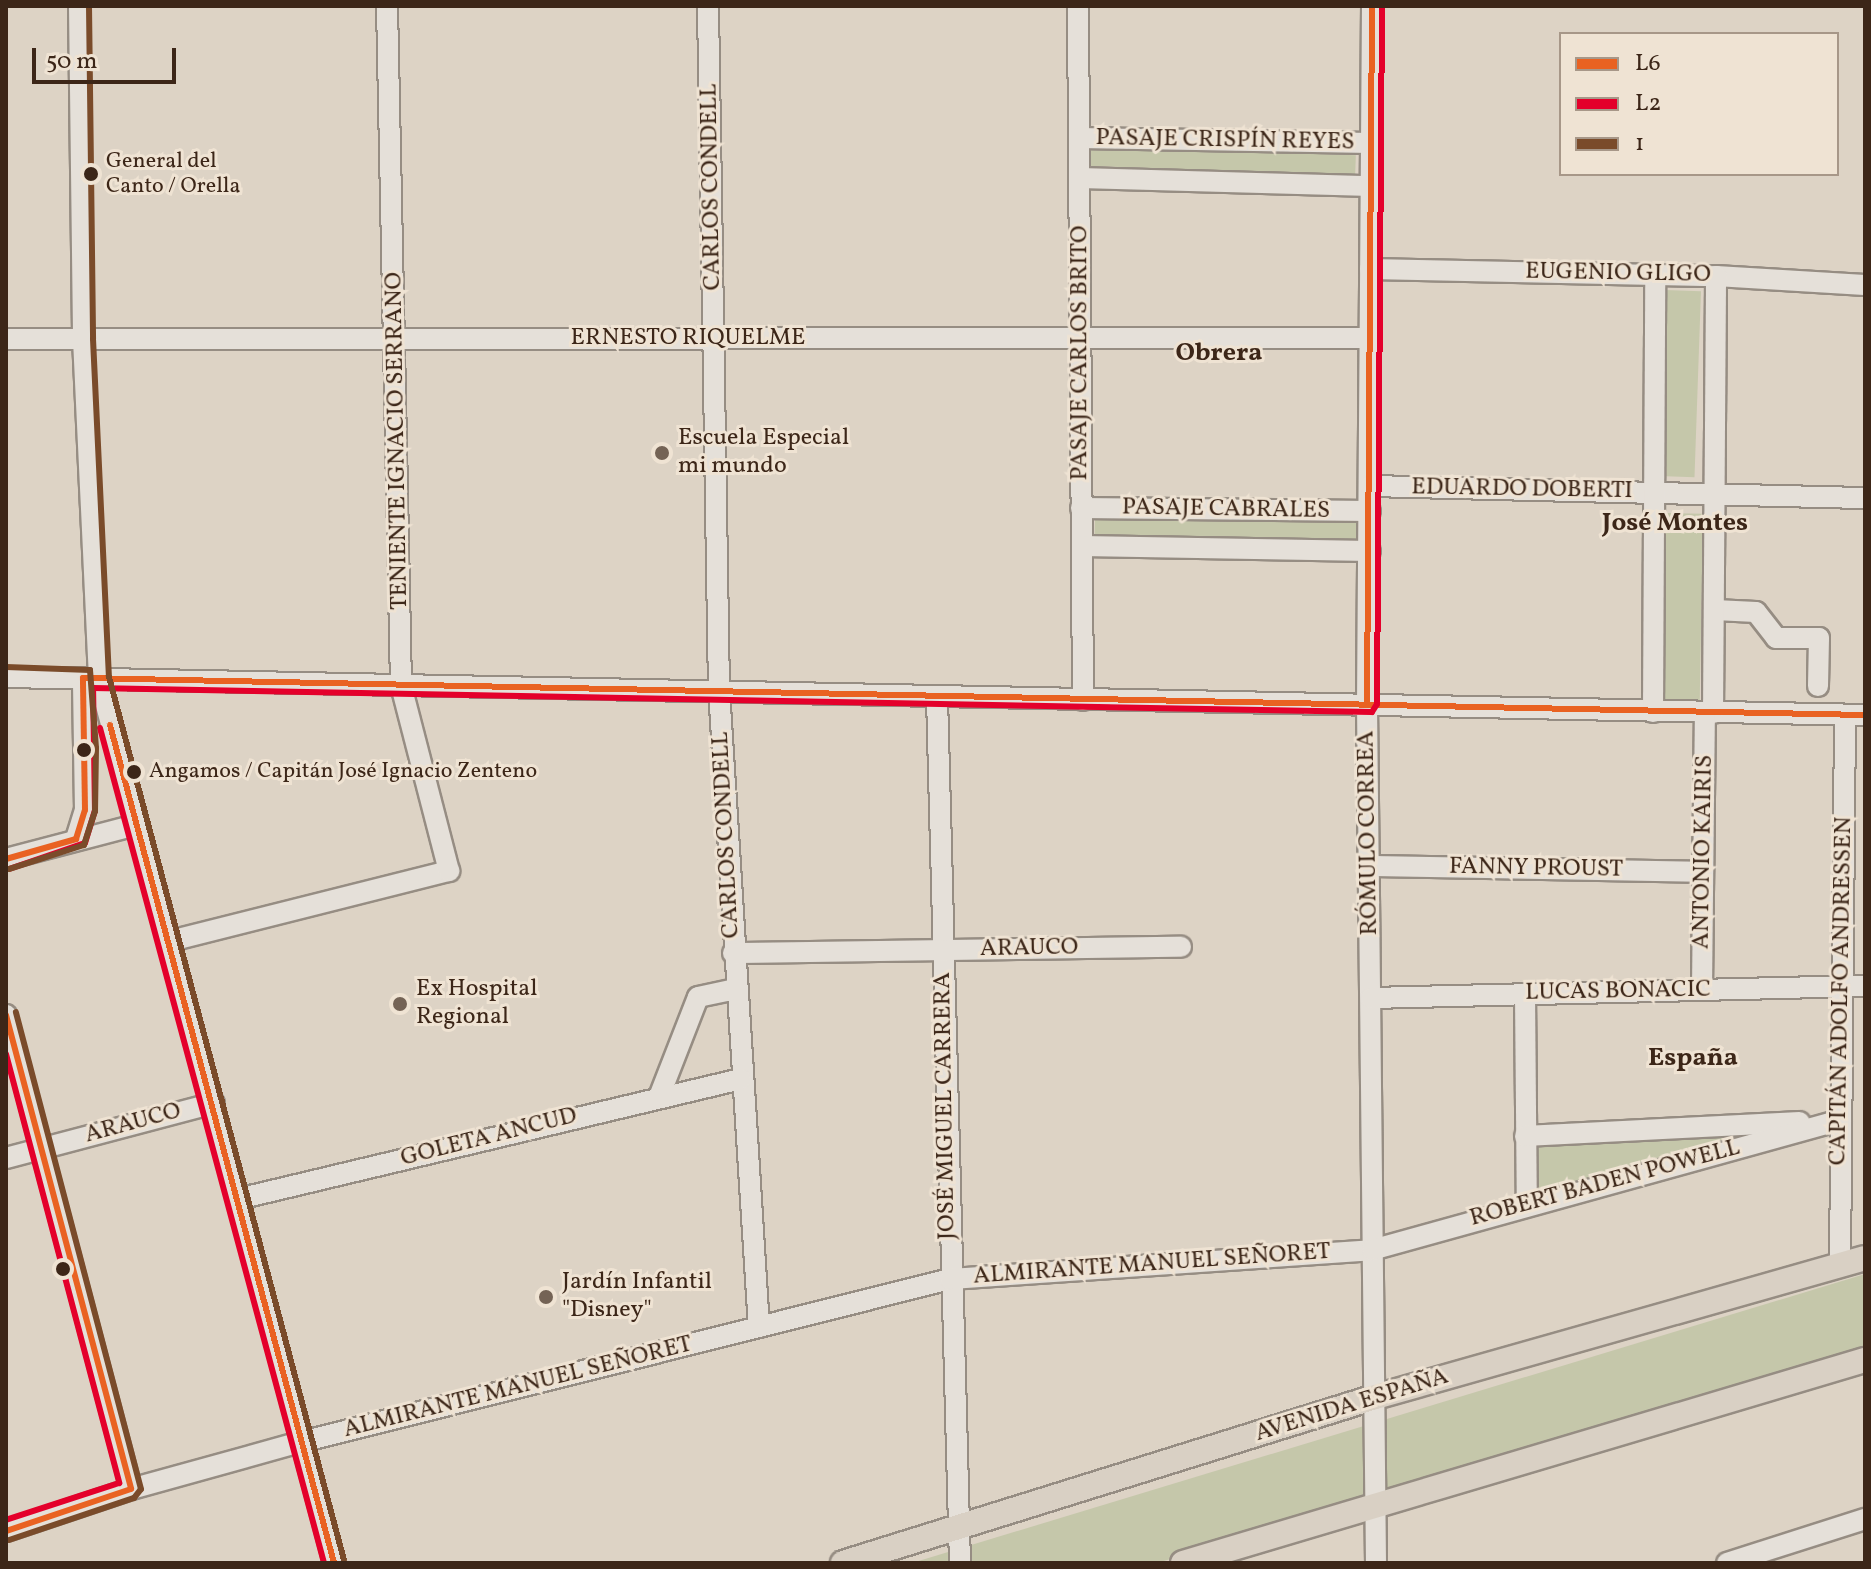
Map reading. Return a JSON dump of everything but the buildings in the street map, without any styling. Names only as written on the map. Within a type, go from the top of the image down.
[{"type":"main road","name":"AVENIDA ESPAÑA","points":[[843,1563],[1372,1398],[1865,1258]]},
{"type":"main road","points":[[1183,1563],[1865,1360]]},
{"type":"street","points":[[76,839],[85,810],[91,678],[79,6]]},
{"type":"street","name":"TENIENTE IGNACIO SERRANO","points":[[170,941],[449,871],[401,685],[398,339],[387,6]]},
{"type":"street","name":"CARLOS CONDELL","points":[[708,6],[719,690],[735,989],[759,1327]]},
{"type":"street","name":"PASAJE CARLOS BRITO","points":[[1078,6],[1083,700]]},
{"type":"street","name":"RÓMULO CORREA","points":[[1372,6],[1371,486],[1367,704],[1376,1563]]},
{"type":"street","name":"PASAJE CRISPÍN REYES","points":[[1079,138],[1371,143]]},
{"type":"street","name":"PASAJE CRISPÍN REYES","points":[[1080,178],[1371,186]]},
{"type":"street","name":"EUGENIO GLIGO","points":[[1370,269],[1655,274],[1865,285]]},
{"type":"street","points":[[1653,712],[1655,274]]},
{"type":"street","name":"ANTONIO KAIRIS","points":[[1702,990],[1702,872],[1715,610],[1716,276]]},
{"type":"street","name":"ERNESTO RIQUELME","points":[[6,339],[1371,338]]},
{"type":"street","name":"EDUARDO DOBERTI","points":[[1371,486],[1865,498]]},
{"type":"street","name":"PASAJE CABRALES","points":[[1081,508],[1370,511]]},
{"type":"street","name":"PASAJE CABRALES","points":[[1082,546],[1370,551]]},
{"type":"street","points":[[1715,610],[1756,612],[1776,638],[1819,638],[1818,686]]},
{"type":"street","points":[[6,677],[1855,715]]},
{"type":"street","points":[[91,678],[170,941],[334,1563]]},
{"type":"street","name":"JOSÉ MIGUEL CARRERA","points":[[937,697],[950,1279],[960,1563]]},
{"type":"street","name":"CAPITÁN ADOLFO ANDRESSEN","points":[[1840,1266],[1842,986],[1855,715]]},
{"type":"street","points":[[6,859],[136,825]]},
{"type":"street","name":"FANNY PROUST","points":[[1369,866],[1702,872]]},
{"type":"street","name":"ARAUCO","points":[[733,953],[1181,947]]},
{"type":"street","name":"LUCAS BONACIC","points":[[1371,998],[1865,986]]},
{"type":"street","points":[[659,1097],[698,997],[735,989]]},
{"type":"street","points":[[1525,994],[1527,1204]]},
{"type":"street","points":[[6,1015],[131,1489]]},
{"type":"street","name":"GOLETA ANCUD","points":[[238,1199],[741,1079]]},
{"type":"street","name":"ARAUCO","points":[[6,1158],[214,1103]]},
{"type":"street","points":[[1525,1136],[1840,1120]]},
{"type":"street","name":"ROBERT BADEN POWELL","points":[[1372,1250],[1527,1204],[1840,1120]]},
{"type":"street","name":"ALMIRANTE MANUEL SEÑORET","points":[[6,1531],[131,1489],[301,1442],[950,1279],[1372,1250]]},
{"type":"street","points":[[1727,1563],[1865,1519]]},
{"type":"green space","points":[[1091,146],[1356,155],[1355,175],[1090,166]]},
{"type":"green space","points":[[1665,290],[1701,291],[1694,477],[1659,476]]},
{"type":"green space","points":[[1661,513],[1703,514],[1700,701],[1658,700]]},
{"type":"green space","points":[[1095,518],[1359,523],[1359,543],[1095,538]]},
{"type":"green space","points":[[1759,1134],[1538,1191],[1536,1145]]},
{"type":"green space","points":[[1865,1274],[1865,1353],[1759,1386],[1157,1563],[912,1563]]},
{"type":"transit line","name":"1","points":[[89,6],[93,339],[109,677],[344,1560]]},
{"type":"transit line","name":"L6","points":[[1367,704],[1372,6]]},
{"type":"transit line","name":"L2","points":[[9,869],[85,843],[95,811],[93,688],[1372,712],[1377,704],[1382,6]]},
{"type":"transit line","name":"1","points":[[6,667],[90,670],[96,748],[95,811],[84,845],[9,869]]},
{"type":"transit line","name":"L6","points":[[6,859],[76,839],[85,810],[83,678],[1865,715]]},
{"type":"transit line","name":"L6","points":[[110,725],[334,1563]]},
{"type":"transit line","name":"L2","points":[[100,728],[324,1563]]},
{"type":"transit line","name":"1","points":[[9,1540],[134,1498],[141,1489],[16,1012]]},
{"type":"transit line","name":"L6","points":[[6,1015],[131,1489],[6,1531]]},
{"type":"transit line","name":"L2","points":[[6,1054],[119,1483],[6,1520]]},
{"type":"place","name":"General del Canto / Orella","points":[[91,174]]},
{"type":"place","name":"Escuela Especial mi mundo","points":[[662,453]]},
{"type":"place","name":"Angamos / Capitán José Ignacio Zenteno","points":[[134,772]]},
{"type":"place","name":"Ex Hospital Regional","points":[[400,1004]]},
{"type":"place","name":"Jardín Infantil \"Disney\"","points":[[546,1297]]},
{"type":"district","name":"Obrera","points":[[1219,354]]},
{"type":"district","name":"José Montes","points":[[1675,524]]},
{"type":"district","name":"España","points":[[1693,1059]]}]
